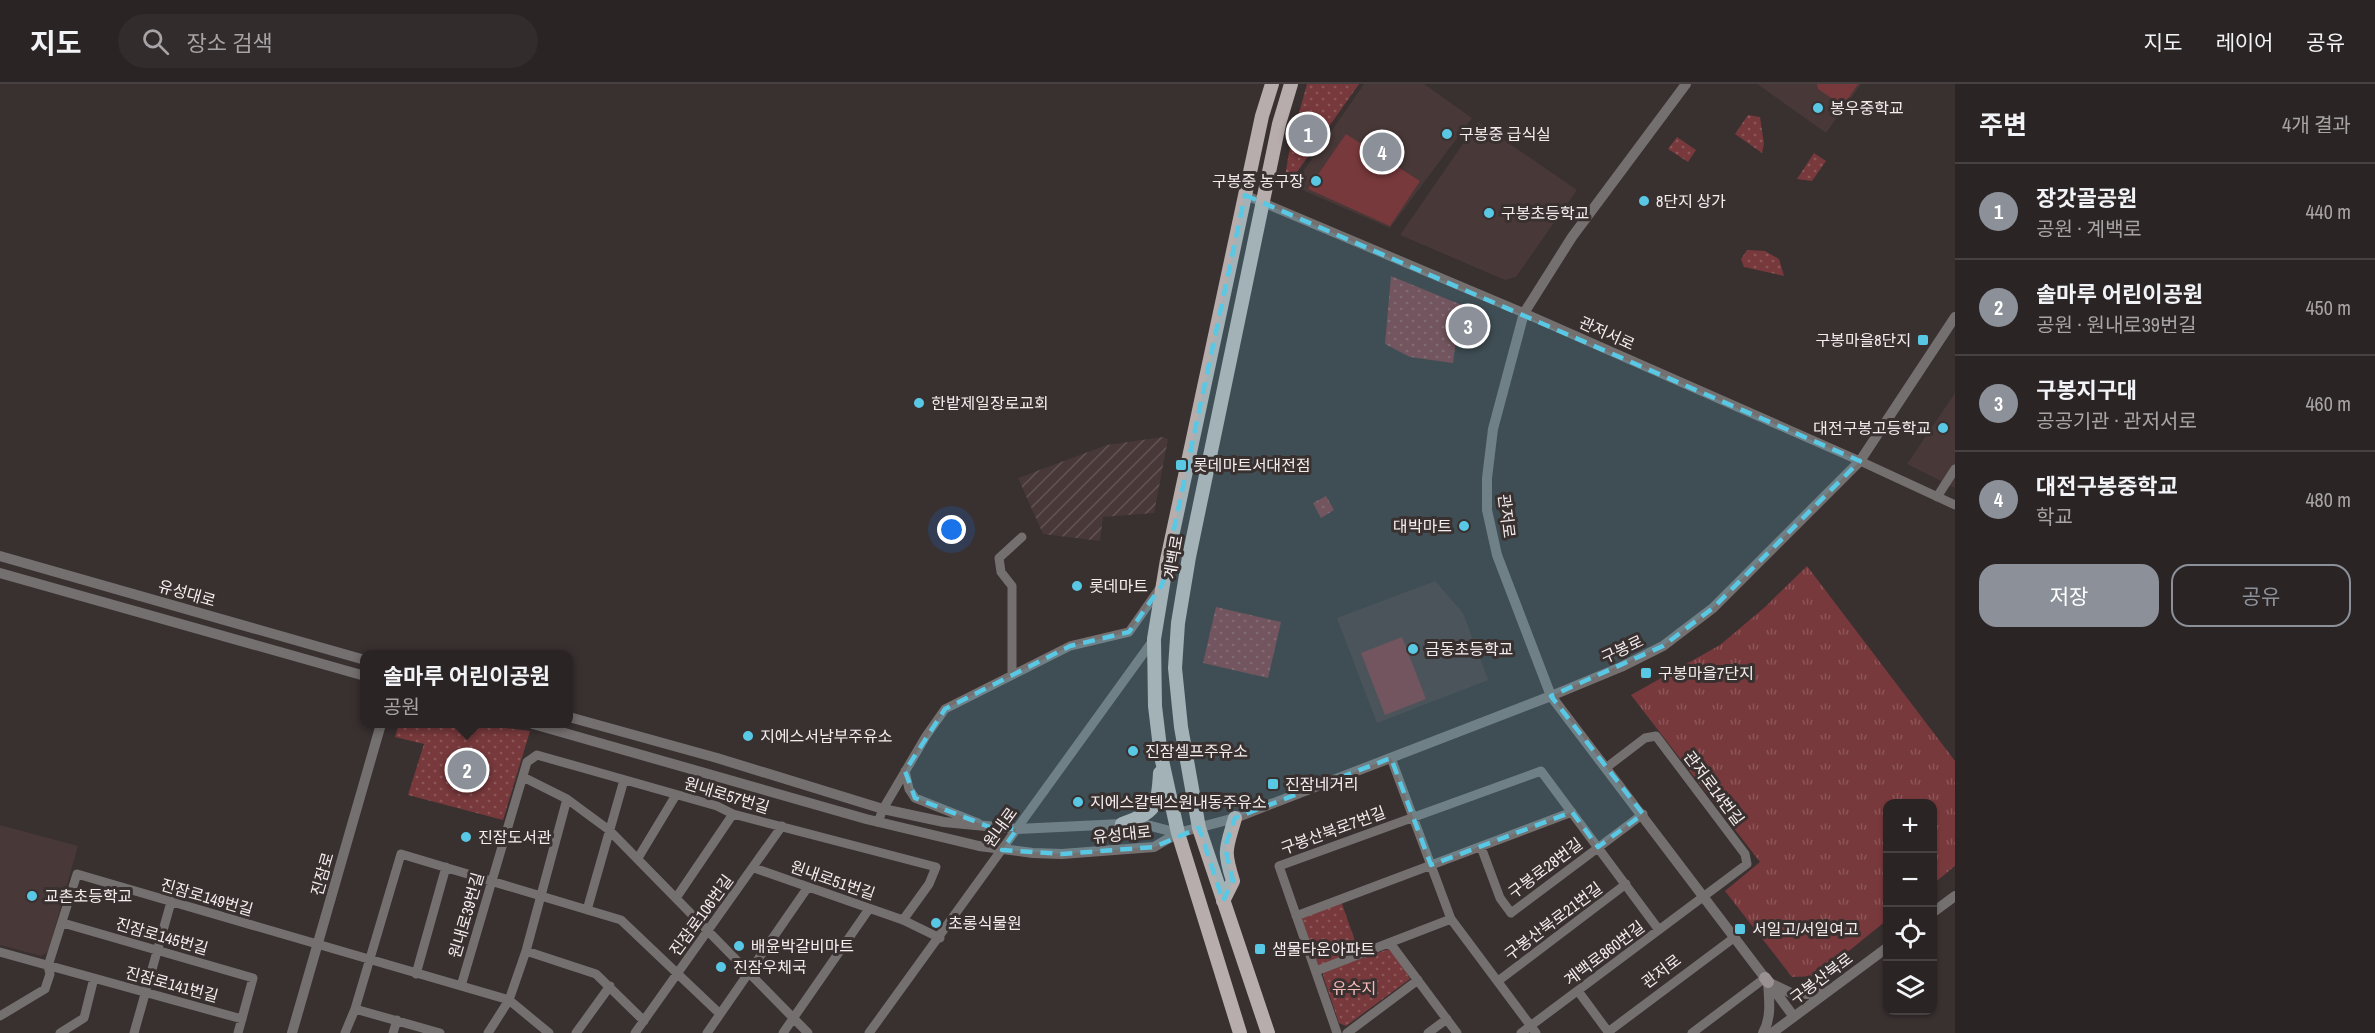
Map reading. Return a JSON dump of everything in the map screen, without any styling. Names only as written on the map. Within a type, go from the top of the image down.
[{"type":"main road","name":"계백로","points":[[1240,1033],[1178,833],[1161,756],[1155,706],[1154,639],[1162,585],[1245,195],[1272,84]]},
{"type":"main road","name":"계백로","points":[[1268,1033],[1199,828],[1181,728],[1175,668],[1178,623],[1189,557],[1279,124],[1291,84]]},
{"type":"main road","points":[[1122,824],[1147,815],[1155,807],[1161,756]]},
{"type":"main road","points":[[1223,902],[1233,881],[1226,860],[1225,847],[1235,818]]},
{"type":"street","name":"관저로","points":[[1686,84],[1572,237],[1524,313],[1493,429],[1487,478],[1487,510],[1497,555],[1551,696],[1643,814],[1794,1017]]},
{"type":"street","name":"관저서로","points":[[1245,195],[1524,313],[1860,461],[1955,506]]},
{"type":"street","name":"구봉로","points":[[1178,833],[1235,818],[1391,758],[1551,696],[1663,646],[1720,601],[1860,461],[1955,317]]},
{"type":"street","points":[[1938,497],[1955,470]]},
{"type":"street","points":[[1012,674],[1012,586],[1001,572],[999,558],[1022,537]]},
{"type":"street","name":"유성대로","points":[[0,556],[360,659]]},
{"type":"street","name":"유성대로","points":[[0,573],[360,675]]},
{"type":"street","points":[[878,822],[883,808],[945,709],[1070,646],[1129,632],[1162,585]]},
{"type":"street","name":"원내로","points":[[869,1033],[940,938],[1154,639]]},
{"type":"street","name":"유성대로","points":[[573,718],[883,808],[944,822],[1017,829],[1148,825],[1178,833]]},
{"type":"street","name":"진잠로","points":[[292,1033],[380,728]]},
{"type":"street","name":"유성대로","points":[[550,728],[878,822],[1002,850],[1062,854],[1154,847],[1178,833]]},
{"type":"street","name":"관저로14번길","points":[[1607,767],[1646,738],[1656,736],[1711,808],[1745,854],[1747,864],[1705,896]]},
{"type":"street","name":"원내로57번길","points":[[523,777],[527,762],[537,755],[717,806],[733,814],[936,867],[929,884],[903,920]]},
{"type":"street","name":"구봉산북로21번길","points":[[1391,758],[1451,919],[1534,1029]]},
{"type":"street","points":[[905,771],[909,789],[915,798],[992,828]]},
{"type":"street","name":"구봉로28번길","points":[[1413,816],[1541,771],[1659,930]]},
{"type":"street","points":[[523,777],[567,799],[609,830],[808,1033]]},
{"type":"street","name":"원내로39번길","points":[[461,986],[523,777]]},
{"type":"street","points":[[587,909],[624,780]]},
{"type":"street","points":[[638,858],[676,795]]},
{"type":"street","points":[[488,1033],[509,1000],[526,951],[567,799]]},
{"type":"street","points":[[1296,916],[1572,812]]},
{"type":"street","points":[[676,898],[733,814]]},
{"type":"street","name":"구봉로28번길","points":[[1481,847],[1500,898],[1511,912],[1643,814]]},
{"type":"street","name":"구봉산북로7번길","points":[[1337,1033],[1279,866],[1413,816]]},
{"type":"street","name":"진잠로106번길","points":[[635,1033],[782,826]]},
{"type":"street","points":[[345,1033],[355,1009],[401,854],[621,920],[720,1014]]},
{"type":"street","points":[[416,974],[446,867]]},
{"type":"street","name":"원내로51번길","points":[[754,868],[903,920],[940,938]]},
{"type":"street","name":"진잠로149번길","points":[[48,966],[77,874],[509,1000]]},
{"type":"street","name":"구봉산북로21번길","points":[[1498,981],[1626,884]]},
{"type":"street","points":[[707,1033],[808,888]]},
{"type":"street","name":"계백로860번길","points":[[1521,1033],[1534,1029],[1578,991],[1705,896]]},
{"type":"street","points":[[1937,909],[1955,896]]},
{"type":"street","points":[[134,1033],[171,902]]},
{"type":"street","points":[[783,1033],[869,909]]},
{"type":"street","points":[[1316,971],[1451,919]]},
{"type":"street","name":"진잠로145번길","points":[[63,923],[253,978],[242,1019]]},
{"type":"street","name":"관저로","points":[[1609,1033],[1734,937]]},
{"type":"street","points":[[1390,943],[1457,1033]]},
{"type":"street","name":"구봉산북로","points":[[1772,1033],[1883,950]]},
{"type":"street","points":[[526,951],[596,974],[644,1021]]},
{"type":"street","name":"진잠로141번길","points":[[0,952],[242,1019]]},
{"type":"street","points":[[0,1016],[45,990],[50,974],[48,966]]},
{"type":"street","points":[[60,1033],[84,1018],[94,978]]},
{"type":"street","points":[[1766,980],[1791,993],[1807,994],[1831,989]]},
{"type":"street","points":[[1692,1033],[1766,980]]},
{"type":"street","points":[[1763,1033],[1767,1025],[1769,1007],[1766,980]]},
{"type":"street","points":[[1347,1033],[1418,981]]},
{"type":"street","points":[[576,1033],[610,986]]},
{"type":"street","points":[[1578,991],[1609,1033]]},
{"type":"street","points":[[509,1000],[549,1033]]},
{"type":"street","points":[[355,1009],[440,1033]]},
{"type":"street","points":[[238,1033],[242,1019]]},
{"type":"street","points":[[1428,1033],[1447,1019]]},
{"type":"street","points":[[393,1033],[397,1020]]},
{"type":"highlighted area","points":[[1245,195],[1860,461],[1713,608],[1663,646],[1551,696],[1643,814],[1598,847],[1572,812],[1431,865],[1391,758],[1235,818],[1225,847],[1233,881],[1223,901],[1199,828],[1154,847],[1062,854],[1002,850],[1017,829],[992,828],[926,804],[915,798],[905,771],[945,709],[1070,646],[1129,632],[1162,585]]},
{"type":"shaded area","points":[[1364,84],[1424,84],[1472,118],[1390,228],[1293,186]]},
{"type":"shaded area","name":"봉우중학교","points":[[1757,84],[1861,84],[1826,133]]},
{"type":"shaded area","name":"구봉초등학교","points":[[1478,122],[1577,190],[1516,277],[1505,280],[1400,235]]},
{"type":"shaded area","name":"대전구봉고등학교","points":[[1955,393],[1955,488],[1907,464]]},
{"type":"shaded area","points":[[1163,437],[1168,439],[1154,513],[1103,517],[1100,541],[1043,534],[1018,478],[1107,445]]},
{"type":"shaded area","name":"금동초등학교","points":[[1435,581],[1463,613],[1488,680],[1377,723],[1337,618]]},
{"type":"shaded area","name":"교촌초등학교","points":[[0,825],[78,846],[48,952],[41,956],[0,945]]},
{"type":"green space","points":[[1307,84],[1359,84],[1292,179],[1285,177],[1290,146]]},
{"type":"green space","points":[[1817,84],[1858,84],[1843,106],[1818,89]]},
{"type":"green space","points":[[1748,115],[1760,117],[1764,144],[1762,153],[1735,134]]},
{"type":"green space","points":[[1346,134],[1420,181],[1390,226],[1308,189]]},
{"type":"green space","points":[[1677,137],[1696,150],[1688,162],[1668,149]]},
{"type":"green space","points":[[1814,153],[1826,161],[1812,181],[1797,179]]},
{"type":"green space","points":[[1747,250],[1765,251],[1779,259],[1784,276],[1744,267],[1741,259]]},
{"type":"green space","points":[[1391,276],[1464,306],[1457,330],[1453,363],[1410,357],[1385,344]]},
{"type":"green space","points":[[1326,496],[1334,510],[1321,518],[1313,503]]},
{"type":"green space","points":[[1807,566],[1955,761],[1955,866],[1937,881],[1937,799],[1883,799],[1883,923],[1818,976],[1792,977],[1725,891],[1760,862],[1631,695],[1720,645],[1765,607]]},
{"type":"green space","points":[[1216,607],[1281,622],[1268,678],[1203,663]]},
{"type":"green space","points":[[1402,637],[1426,699],[1385,715],[1361,653]]},
{"type":"green space","points":[[398,728],[506,728],[530,731],[503,820],[408,795],[424,744],[395,737]]},
{"type":"green space","points":[[1341,901],[1359,952],[1319,968],[1301,916]]},
{"type":"green space","name":"유수지","points":[[1392,948],[1410,979],[1346,1026],[1339,1023],[1323,976],[1324,971]]},
{"type":"place","name":"봉우중학교","points":[[1818,108]]},
{"type":"place","name":"장갓골공원","points":[[1308,134]]},
{"type":"place","name":"구봉중 급식실","points":[[1447,134]]},
{"type":"place","name":"대전구봉중학교","points":[[1382,152]]},
{"type":"place","name":"구봉중 농구장","points":[[1316,181]]},
{"type":"place","name":"8단지 상가","points":[[1644,201]]},
{"type":"place","name":"구봉초등학교","points":[[1489,213]]},
{"type":"place","name":"구봉지구대","points":[[1468,326]]},
{"type":"place","name":"구봉마을8단지","points":[[1923,340]]},
{"type":"place","name":"한밭제일장로교회","points":[[919,403]]},
{"type":"place","name":"대전구봉고등학교","points":[[1943,428]]},
{"type":"place","name":"롯데마트서대전점","points":[[1181,465]]},
{"type":"place","name":"대박마트","points":[[1464,526]]},
{"type":"place","name":"롯데마트","points":[[1077,586]]},
{"type":"place","name":"금동초등학교","points":[[1413,649]]},
{"type":"place","name":"구봉마을7단지","points":[[1646,673]]},
{"type":"place","name":"지에스서남부주유소","points":[[748,736]]},
{"type":"place","name":"진잠셀프주유소","points":[[1133,751]]},
{"type":"place","name":"솔마루 어린이공원","points":[[467,770]]},
{"type":"place","name":"진잠네거리","points":[[1273,784]]},
{"type":"place","name":"지에스칼텍스원내동주유소","points":[[1078,802]]},
{"type":"place","name":"진잠도서관","points":[[466,837]]},
{"type":"place","name":"교촌초등학교","points":[[32,896]]},
{"type":"place","name":"초롱식물원","points":[[936,923]]},
{"type":"place","name":"서일고/서일여고","points":[[1740,929]]},
{"type":"place","name":"배윤박갈비마트","points":[[739,946]]},
{"type":"place","name":"샘물타운아파트","points":[[1260,949]]},
{"type":"place","name":"진잠우체국","points":[[721,967]]}]
